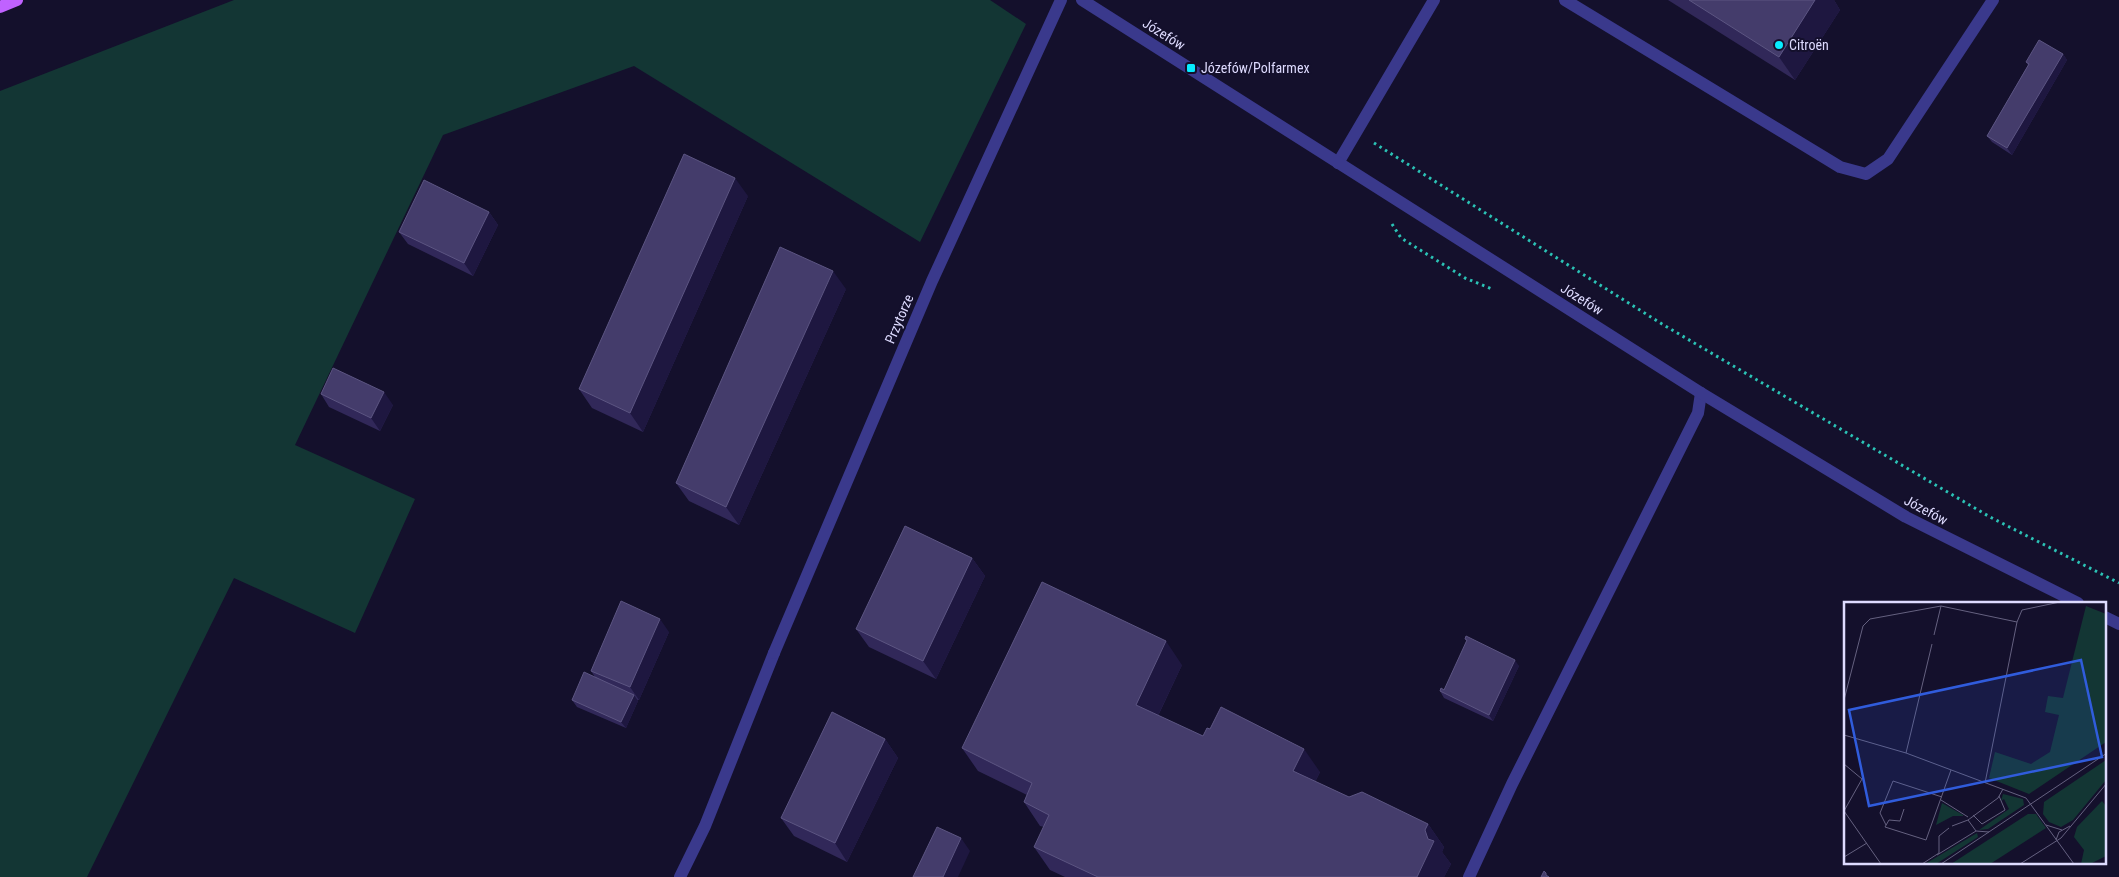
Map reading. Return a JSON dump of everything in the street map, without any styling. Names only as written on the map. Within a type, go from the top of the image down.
[{"type":"main road","points":[[0,7],[17,0]]},
{"type":"street","name":"Przytorze","points":[[680,877],[705,826],[774,653],[932,281],[1061,0]]},
{"type":"street","name":"Józefów","points":[[1082,0],[1701,393],[1906,517],[2076,602]]},
{"type":"street","points":[[1338,163],[1434,0]]},
{"type":"street","points":[[1565,0],[1840,167],[1866,174],[1888,159],[1993,0]]},
{"type":"street","points":[[1468,877],[1512,784],[1698,413],[1701,393]]},
{"type":"street","points":[[2106,618],[2119,624]]},
{"type":"path","points":[[1357,132],[1662,324],[1990,517],[2119,583]]},
{"type":"green space","points":[[234,0],[990,0],[1026,24],[920,242],[634,66],[443,135],[295,445],[415,499],[355,633],[234,578],[87,877],[0,877],[0,91]]},
{"type":"building","points":[[1689,0],[1815,0],[1779,57]]},
{"type":"building","points":[[2039,40],[2063,54],[2007,148],[1987,136],[2029,64],[2026,62]]},
{"type":"building","points":[[684,154],[735,178],[630,413],[579,389]]},
{"type":"building","points":[[424,180],[489,212],[464,263],[399,232]]},
{"type":"building","points":[[780,247],[833,271],[726,507],[676,483]]},
{"type":"building","points":[[333,368],[384,392],[371,418],[321,394]]},
{"type":"building","points":[[905,526],[972,558],[923,661],[856,629]]},
{"type":"building","points":[[1042,582],[1166,641],[1136,705],[1203,736],[1207,728],[1210,729],[1221,707],[1304,749],[1293,771],[1349,797],[1362,792],[1428,824],[1425,830],[1428,839],[1434,841],[1417,877],[1098,877],[1034,847],[1049,815],[1024,802],[1032,783],[962,748]]},
{"type":"building","points":[[621,601],[660,619],[630,687],[591,671]]},
{"type":"building","points":[[1466,636],[1515,660],[1489,715],[1440,691],[1441,688],[1444,690],[1467,640],[1465,639]]},
{"type":"building","points":[[584,672],[634,695],[621,722],[572,700]]},
{"type":"building","points":[[832,712],[885,739],[835,843],[781,818]]},
{"type":"building","points":[[937,827],[961,838],[943,877],[913,877]]},
{"type":"building","points":[[1544,871],[1546,875],[1549,877],[1541,877]]},
{"type":"place","name":"Citroën","points":[[1779,45]]},
{"type":"place","name":"Józefów/Polfarmex","points":[[1191,68]]}]
